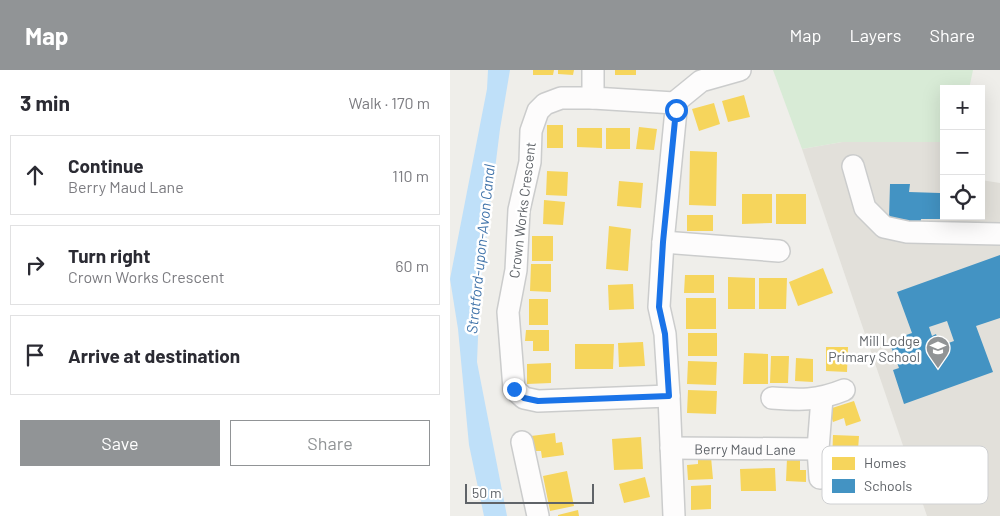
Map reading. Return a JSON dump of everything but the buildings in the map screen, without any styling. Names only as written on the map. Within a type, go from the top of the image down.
[{"type":"street","points":[[593,70],[593,98],[674,103],[701,81],[740,70]]},
{"type":"street","name":"Crown Works Crescent","points":[[593,98],[561,98],[545,104],[538,111],[532,131],[530,162],[519,210],[516,270],[508,312],[514,389],[524,398],[538,401],[669,396]]},
{"type":"street","points":[[674,103],[676,110],[663,242],[659,307],[665,334],[674,516]]},
{"type":"street","points":[[853,166],[865,208],[884,227],[907,232],[1000,234]]},
{"type":"street","points":[[663,242],[779,251]]},
{"type":"street","points":[[772,398],[800,400],[822,398],[844,390]]},
{"type":"street","points":[[820,478],[818,449],[822,398]]},
{"type":"street","points":[[522,442],[538,516]]},
{"type":"street","name":"Berry Maud Lane","points":[[671,448],[818,449]]},
{"type":"shaded area","name":"Mill Lodge Primary School","points":[[842,142],[940,142],[940,220],[985,220],[985,181],[1000,183],[1000,516],[927,516],[923,504],[988,504],[988,446],[903,446],[802,149]]},
{"type":"green space","points":[[773,70],[973,70],[970,85],[940,85],[940,142],[842,142],[802,149]]},
{"type":"water","name":"Stratford-upon-Avon Canal","points":[[488,70],[510,70],[500,129],[480,289],[477,362],[507,516],[484,516],[469,445],[458,329],[450,279],[487,89]]},
{"type":"place","name":"Mill Lodge Primary School","points":[[938,369]]},
{"type":"route","points":[[514,389],[524,398],[538,401],[669,396],[665,334],[659,307],[663,242],[676,110]]}]
